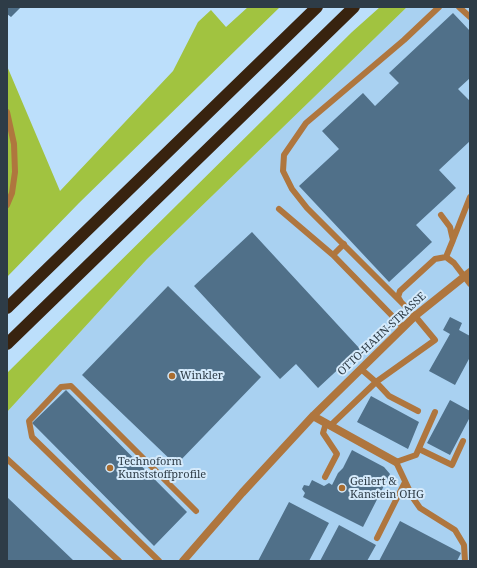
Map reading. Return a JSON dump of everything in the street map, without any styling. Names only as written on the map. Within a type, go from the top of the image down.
[{"type":"highway","points":[[7,308],[316,7]]},
{"type":"highway","points":[[7,344],[354,7]]},
{"type":"street","name":"OTTO-HAHN-STRASSE","points":[[183,561],[312,416],[415,316],[467,274]]},
{"type":"street","points":[[312,416],[396,462]]},
{"type":"lane","points":[[325,477],[337,454],[323,433],[328,424],[376,382],[435,340],[415,316],[308,208],[292,189],[283,171],[284,155],[306,123],[404,40],[439,7]]},
{"type":"lane","points":[[459,7],[470,17]]},
{"type":"lane","points":[[7,112],[14,144],[15,160],[13,188],[7,205]]},
{"type":"lane","points":[[446,256],[470,197]]},
{"type":"lane","points":[[279,209],[333,255],[403,327]]},
{"type":"lane","points":[[441,215],[450,226],[453,240]]},
{"type":"lane","points":[[333,255],[344,244]]},
{"type":"lane","points":[[401,302],[398,297],[400,291],[435,259],[446,256]]},
{"type":"lane","points":[[446,256],[467,274],[470,284]]},
{"type":"lane","points":[[361,369],[389,396],[418,411]]},
{"type":"lane","points":[[159,561],[32,437],[29,421],[61,387],[71,386],[196,511]]},
{"type":"lane","points":[[436,412],[416,455],[396,462],[412,498],[420,508],[455,530],[464,544],[465,561]]},
{"type":"lane","points":[[419,448],[452,465],[463,441]]},
{"type":"lane","points":[[7,459],[120,561]]},
{"type":"lane","points":[[377,538],[405,482]]},
{"type":"shaded area","points":[[407,7],[470,7],[470,561],[7,561],[7,412],[147,259]]},
{"type":"green space","points":[[248,7],[280,7],[79,203],[7,277],[7,66],[60,191],[173,71],[198,22],[211,10],[226,27]]},
{"type":"green space","points":[[380,7],[407,7],[147,259],[7,412],[7,373],[352,32]]},
{"type":"building","points":[[7,7],[21,7],[11,17],[7,14]]},
{"type":"building","points":[[453,13],[470,31],[470,78],[458,89],[470,101],[470,141],[439,170],[456,188],[416,225],[432,242],[389,282],[299,186],[339,149],[322,131],[363,93],[375,106],[399,83],[389,73]]},
{"type":"building","points":[[252,232],[360,349],[318,388],[296,364],[280,379],[194,286]]},
{"type":"building","name":"Winkler","points":[[168,286],[261,377],[176,465],[82,375]]},
{"type":"building","points":[[450,317],[462,323],[459,330],[470,336],[470,357],[455,385],[429,371],[450,334],[443,330]]},
{"type":"building","name":"Technoform Kunststoffprofile","points":[[66,390],[187,512],[154,546],[32,423]]},
{"type":"building","points":[[371,396],[419,422],[408,449],[357,422]]},
{"type":"building","points":[[450,400],[470,411],[470,417],[450,455],[427,443]]},
{"type":"building","name":"Geilert & Kanstein OHG","points":[[352,450],[384,467],[390,474],[363,527],[303,497],[305,493],[302,489],[304,485],[309,486],[312,480],[324,486],[329,483],[332,485]]},
{"type":"building","points":[[7,497],[74,561],[7,561]]},
{"type":"building","points":[[289,502],[329,523],[309,561],[258,561]]},
{"type":"building","points":[[400,521],[461,553],[457,561],[379,561]]},
{"type":"building","points":[[339,525],[376,545],[367,561],[320,561]]},
{"type":"place","name":"Winkler","points":[[172,376]]},
{"type":"place","name":"Technoform Kunststoffprofile","points":[[110,468]]},
{"type":"place","name":"Geilert & Kanstein OHG","points":[[342,488]]}]
